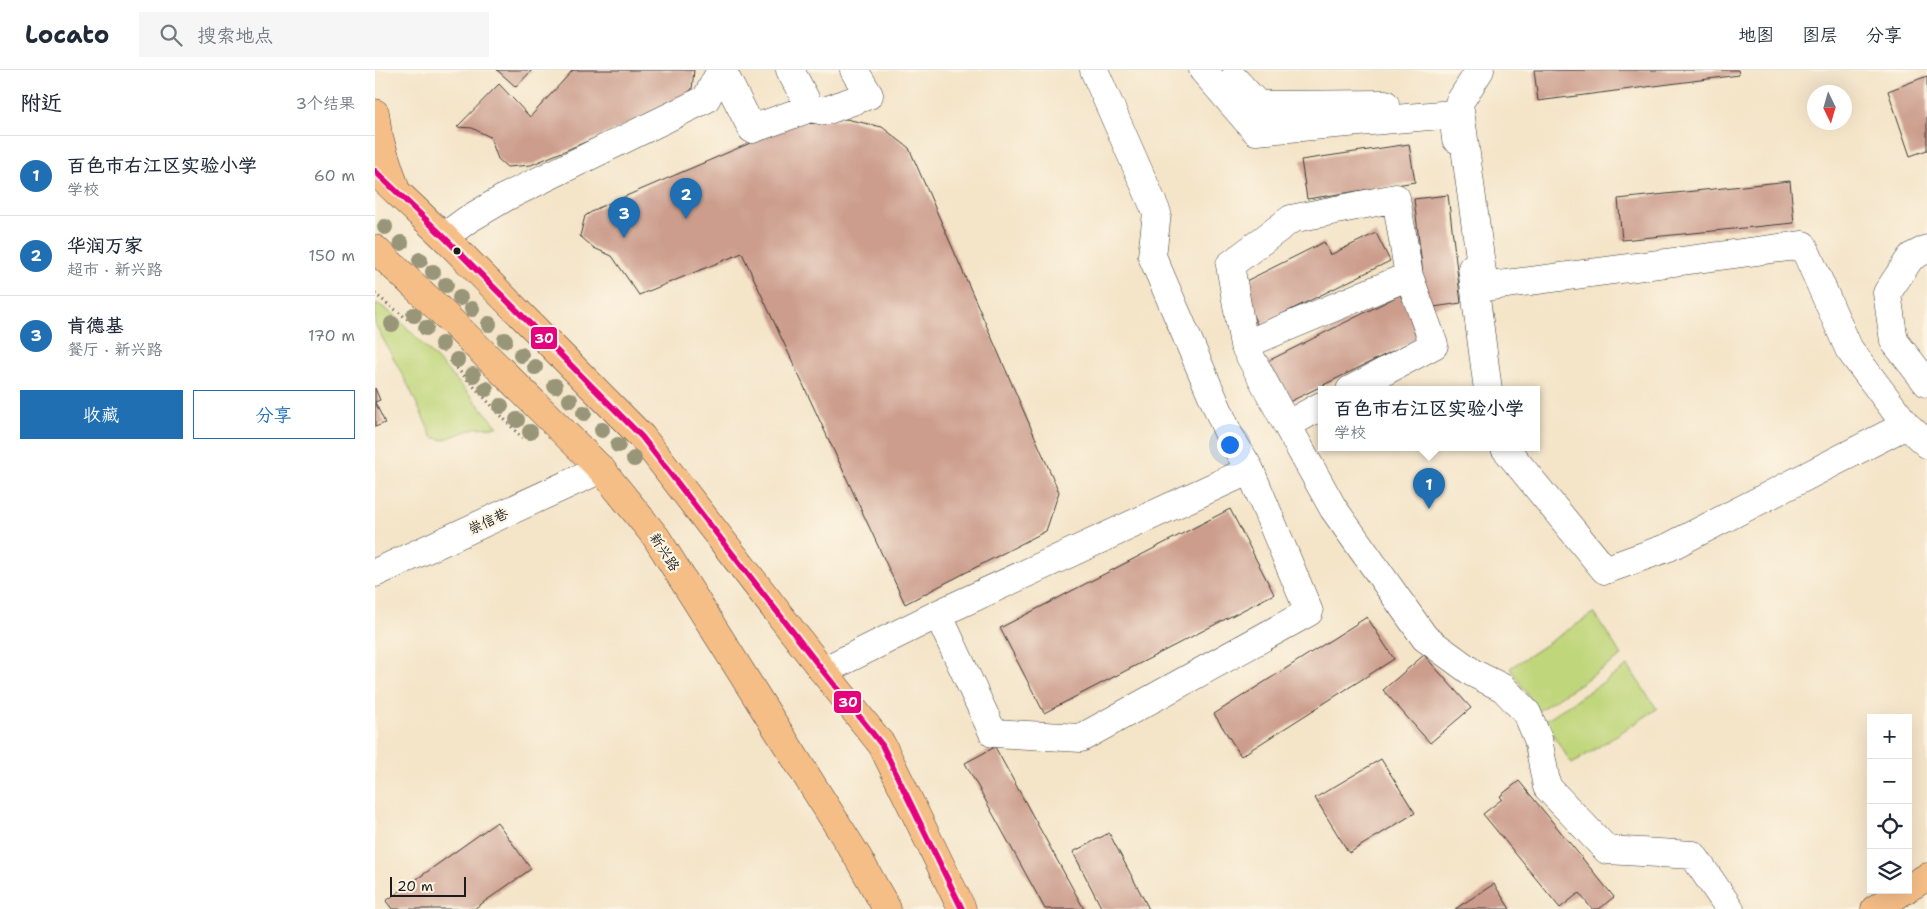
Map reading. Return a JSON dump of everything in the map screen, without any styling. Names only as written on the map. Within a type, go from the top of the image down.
[{"type":"main road","points":[[375,112],[378,134],[397,191]]},
{"type":"main road","points":[[375,171],[444,237],[642,436],[882,745],[962,909]]},
{"type":"main road","name":"新兴路","points":[[375,250],[439,308],[601,469],[656,536],[857,856],[887,909]]},
{"type":"main road","points":[[1912,886],[1927,877]]},
{"type":"main road","points":[[1875,909],[1899,894]]},
{"type":"street","points":[[722,70],[752,129],[810,108],[825,111],[869,95],[855,70]]},
{"type":"street","points":[[444,237],[505,197],[707,99],[722,70]]},
{"type":"street","points":[[790,70],[810,108]]},
{"type":"street","points":[[938,614],[993,733],[1081,738],[1309,612],[1250,470],[1229,435],[1152,256],[1157,212],[1094,70]]},
{"type":"street","points":[[1203,70],[1256,131],[1453,114],[1487,386]]},
{"type":"street","points":[[1226,70],[1258,105],[1459,103]]},
{"type":"street","points":[[1479,70],[1459,103],[1484,287],[1803,245],[1849,349],[1906,425],[1927,444]]},
{"type":"street","points":[[1358,386],[1435,345],[1409,276],[1396,198],[1291,219],[1230,265],[1244,345],[1333,508],[1425,638],[1473,673],[1503,688],[1527,713],[1538,740],[1547,787],[1607,850],[1693,855],[1729,909]]},
{"type":"street","points":[[1927,249],[1911,257],[1887,293],[1894,342],[1927,383]]},
{"type":"street","points":[[1244,345],[1409,276]]},
{"type":"street","points":[[1287,425],[1318,408]]},
{"type":"street","points":[[1507,451],[1605,570],[1669,547],[1906,425]]},
{"type":"street","name":"崇信巷","points":[[375,573],[601,469]]},
{"type":"street","points":[[823,671],[938,614],[1250,470]]},
{"type":"path","points":[[375,294],[411,322]]},
{"type":"path","points":[[449,360],[522,438]]},
{"type":"green space","points":[[378,304],[409,330],[498,427],[475,428],[443,440],[432,437],[410,389],[375,324],[375,305]]},
{"type":"green space","points":[[1594,613],[1622,656],[1538,711],[1510,668]]},
{"type":"green space","points":[[1628,666],[1657,709],[1572,764],[1544,721]]},
{"type":"building","points":[[497,70],[532,70],[516,87]]},
{"type":"building","points":[[573,70],[694,70],[692,89],[673,105],[531,165],[507,167],[498,159],[490,137],[472,128],[457,127],[499,84],[530,117]]},
{"type":"building","points":[[1534,70],[1738,70],[1739,75],[1538,101]]},
{"type":"building","points":[[1927,76],[1927,150],[1910,156],[1888,91]]},
{"type":"building","points":[[846,119],[882,127],[909,148],[1059,492],[1046,531],[905,604],[742,253],[639,295],[612,256],[594,248],[580,236],[585,216],[598,208],[797,123]]},
{"type":"building","points":[[1409,144],[1415,182],[1307,199],[1301,160]]},
{"type":"building","points":[[1790,181],[1794,223],[1622,240],[1618,199]]},
{"type":"building","points":[[1448,195],[1461,303],[1427,308],[1414,199]]},
{"type":"building","points":[[1376,233],[1390,261],[1258,326],[1238,285],[1324,242],[1330,255]]},
{"type":"building","points":[[1400,295],[1421,337],[1322,386],[1318,386],[1318,388],[1285,404],[1264,363]]},
{"type":"building","points":[[375,388],[380,400],[375,402]]},
{"type":"building","points":[[375,402],[385,423],[375,427]]},
{"type":"building","points":[[1230,509],[1274,594],[1044,713],[1000,628]]},
{"type":"building","points":[[1367,617],[1394,659],[1241,756],[1214,714]]},
{"type":"building","points":[[1424,655],[1471,708],[1430,743],[1383,690]]},
{"type":"building","points":[[995,747],[1084,909],[1045,909],[965,763]]},
{"type":"building","points":[[1381,759],[1415,813],[1349,853],[1315,798]]},
{"type":"building","points":[[1519,781],[1614,897],[1599,909],[1592,909],[1579,893],[1560,908],[1483,814],[1502,799],[1500,796]]},
{"type":"building","points":[[497,822],[531,869],[474,909],[392,909],[386,901]]},
{"type":"building","points":[[1109,833],[1149,909],[1102,909],[1073,852]]},
{"type":"building","points":[[1494,884],[1510,909],[1455,909]]},
{"type":"transit line","name":"30","points":[[375,171],[444,237],[642,437],[882,745],[962,909]]},
{"type":"place","name":"华润万家","points":[[686,219]]},
{"type":"place","name":"肯德基","points":[[624,238]]},
{"type":"place","name":"百色市右江区实验小学","points":[[1429,509]]}]
